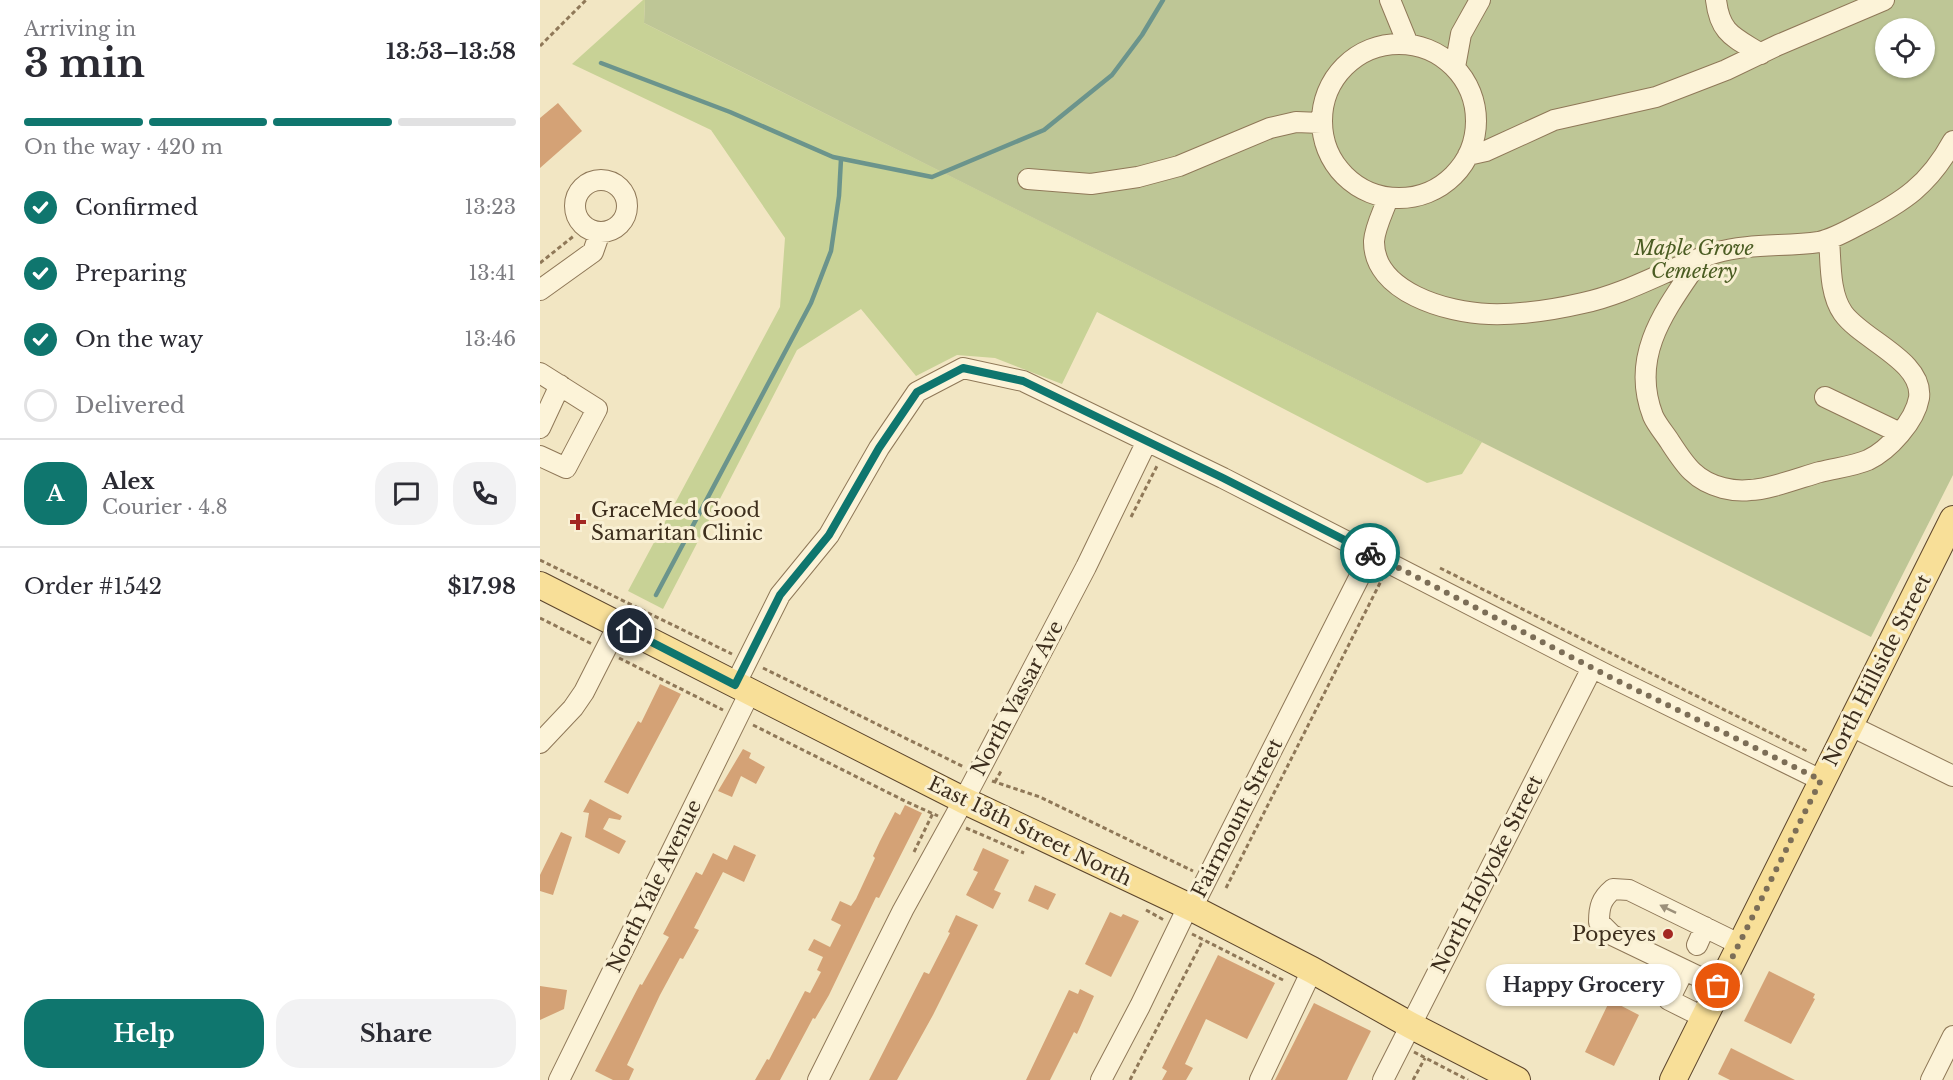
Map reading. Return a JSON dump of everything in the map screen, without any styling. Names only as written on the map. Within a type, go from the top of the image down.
[{"type":"main road","name":"North Hillside Street","points":[[1673,1080],[1953,519]]},
{"type":"main road","name":"East 13th Street North","points":[[540,585],[742,688],[957,811],[1185,917],[1308,980],[1405,1035],[1517,1080]]},
{"type":"street","points":[[1390,0],[1408,44]]},
{"type":"street","points":[[1455,67],[1461,34],[1480,0]]},
{"type":"street","points":[[1716,0],[1718,18],[1728,33],[1761,54]]},
{"type":"street","points":[[1468,155],[1486,151],[1554,120],[1656,97],[1726,70],[1863,5],[1884,0]]},
{"type":"street","points":[[1428,49],[1454,31],[1469,17]]},
{"type":"street","points":[[1398,43],[1408,44],[1428,49],[1445,58],[1455,67],[1462,75],[1473,97],[1477,121],[1473,145],[1461,169],[1440,187],[1415,197],[1388,198],[1362,189],[1341,172],[1327,149],[1321,123],[1324,98],[1335,76],[1352,58],[1374,47],[1398,43]]},
{"type":"street","points":[[1028,179],[1091,184],[1138,177],[1179,166],[1270,128],[1296,122],[1321,123]]},
{"type":"street","points":[[1388,198],[1374,239],[1377,260],[1388,279],[1414,296],[1443,306],[1488,314],[1535,311],[1585,303],[1630,288],[1715,253],[1751,245],[1820,242],[1893,207],[1922,185],[1944,158],[1953,141]]},
{"type":"street","points":[[540,290],[593,252],[600,232]]},
{"type":"street","points":[[1700,259],[1651,341],[1645,368],[1645,388],[1654,418],[1687,467],[1706,483],[1726,489],[1752,490],[1868,460],[1891,445],[1909,422],[1919,398],[1916,379],[1904,363],[1860,330],[1843,313],[1834,293],[1829,238]]},
{"type":"street","name":"North Yale Avenue","points":[[559,1080],[737,717],[747,661],[780,595],[829,535],[879,448],[917,392],[963,368],[1023,381],[1147,441],[1592,668],[1821,780]]},
{"type":"street","points":[[540,373],[597,409],[566,468],[540,456]]},
{"type":"street","points":[[540,428],[560,386]]},
{"type":"street","points":[[1825,397],[1900,433]]},
{"type":"street","name":"North Vassar Ave","points":[[818,1080],[903,910],[1086,567],[1147,441]]},
{"type":"street","name":"Fairmount Street","points":[[1101,1080],[1371,554]]},
{"type":"street","points":[[540,743],[573,708],[584,692],[618,625]]},
{"type":"street","name":"North Holyoke Street","points":[[1383,1080],[1592,668]]},
{"type":"street","points":[[1849,724],[1953,776]]},
{"type":"street","points":[[1718,986],[1612,935],[1599,922],[1599,908],[1604,896],[1613,889],[1629,890],[1701,936],[1739,944]]},
{"type":"street","points":[[1684,970],[1670,1000],[1703,1017]]},
{"type":"street","points":[[1260,1080],[1308,980]]},
{"type":"street","points":[[1931,1080],[1953,1036]]},
{"type":"path","points":[[540,46],[586,0]]},
{"type":"path","points":[[540,263],[575,235]]},
{"type":"path","points":[[540,560],[994,782],[1040,797],[1193,872]]},
{"type":"path","points":[[1437,566],[1809,752]]},
{"type":"path","points":[[1226,888],[1383,578]]},
{"type":"path","points":[[540,618],[907,802],[957,811],[1034,857]]},
{"type":"path","points":[[1144,910],[1185,917],[1203,940],[1308,980]]},
{"type":"path","points":[[1130,1080],[1203,940]]},
{"type":"path","points":[[1405,1035],[1425,1058],[1468,1080]]},
{"type":"path","points":[[1413,1080],[1425,1058]]},
{"type":"green space","points":[[645,0],[644,23],[1482,442],[1462,474],[1427,483],[1097,312],[1062,384],[995,358],[957,355],[916,376],[861,309],[797,350],[663,609],[628,591],[780,307],[785,238],[711,130],[572,64]]},
{"type":"green space","name":"Maple Grove Cemetery","points":[[645,0],[1953,0],[1953,475],[1871,637],[644,23]]},
{"type":"building","points":[[558,103],[582,131],[540,168],[540,118]]},
{"type":"building","points":[[660,684],[681,694],[628,794],[604,782],[638,721],[641,723]]},
{"type":"building","points":[[743,749],[751,753],[749,758],[765,767],[756,784],[741,776],[732,797],[718,791]]},
{"type":"building","points":[[590,799],[622,816],[620,820],[609,818],[603,829],[626,841],[619,854],[585,837],[589,813],[583,812]]},
{"type":"building","points":[[905,805],[922,813],[879,898],[876,897],[829,995],[815,1019],[813,1018],[780,1080],[755,1080],[767,1059],[769,1060],[805,991],[810,993],[821,972],[817,970],[823,957],[808,950],[814,939],[830,947],[841,925],[831,920],[840,901],[851,906],[856,899],[875,858],[873,856],[895,812],[900,815]]},
{"type":"building","points":[[561,832],[572,837],[553,895],[540,891],[540,875]]},
{"type":"building","points":[[734,845],[756,855],[744,882],[723,872],[694,928],[699,930],[683,959],[680,958],[660,995],[627,1065],[634,1069],[629,1080],[613,1080],[595,1071],[640,984],[642,985],[669,937],[663,934],[696,872],[702,875],[713,853],[727,860]]},
{"type":"building","points":[[983,848],[1009,860],[994,890],[1001,893],[993,909],[966,895],[978,872],[973,870]]},
{"type":"building","points":[[1035,885],[1056,894],[1048,910],[1028,901]]},
{"type":"building","points":[[1110,912],[1121,917],[1123,914],[1139,921],[1111,977],[1085,964]]},
{"type":"building","points":[[956,915],[978,925],[933,1015],[897,1080],[869,1080],[924,972],[929,974],[950,933],[948,932]]},
{"type":"building","points":[[1218,955],[1275,983],[1247,1039],[1206,1019],[1185,1064],[1193,1068],[1186,1080],[1162,1080],[1167,1071],[1162,1068]]},
{"type":"building","points":[[1769,971],[1815,994],[1813,998],[1815,999],[1791,1044],[1744,1021]]},
{"type":"building","points":[[540,986],[567,990],[564,1009],[540,1020]]},
{"type":"building","points":[[1080,989],[1094,996],[1077,1034],[1074,1032],[1050,1080],[1026,1080],[1069,990],[1078,994]]},
{"type":"building","points":[[1610,1000],[1639,1015],[1614,1066],[1585,1052]]},
{"type":"building","points":[[1314,1003],[1371,1031],[1347,1080],[1275,1080]]},
{"type":"building","points":[[1731,1048],[1795,1080],[1730,1080],[1718,1074]]},
{"type":"waterway","points":[[601,63],[730,112],[833,157],[932,177],[1044,130],[1112,75],[1142,35],[1163,0]]},
{"type":"waterway","points":[[656,595],[811,303],[831,251],[839,196],[841,159]]},
{"type":"way so far","points":[[1370,553],[1608,676],[1821,780],[1718,986]]},
{"type":"place","name":"GraceMed Good Samaritan Clinic","points":[[578,522]]},
{"type":"place","name":"Popeyes","points":[[1668,934]]},
{"type":"place","name":"Happy Grocery","points":[[1718,986]]},
{"type":"route","points":[[630,631],[735,685],[780,595],[829,535],[879,448],[917,392],[963,368],[1023,381],[1223,478],[1370,553]]}]
